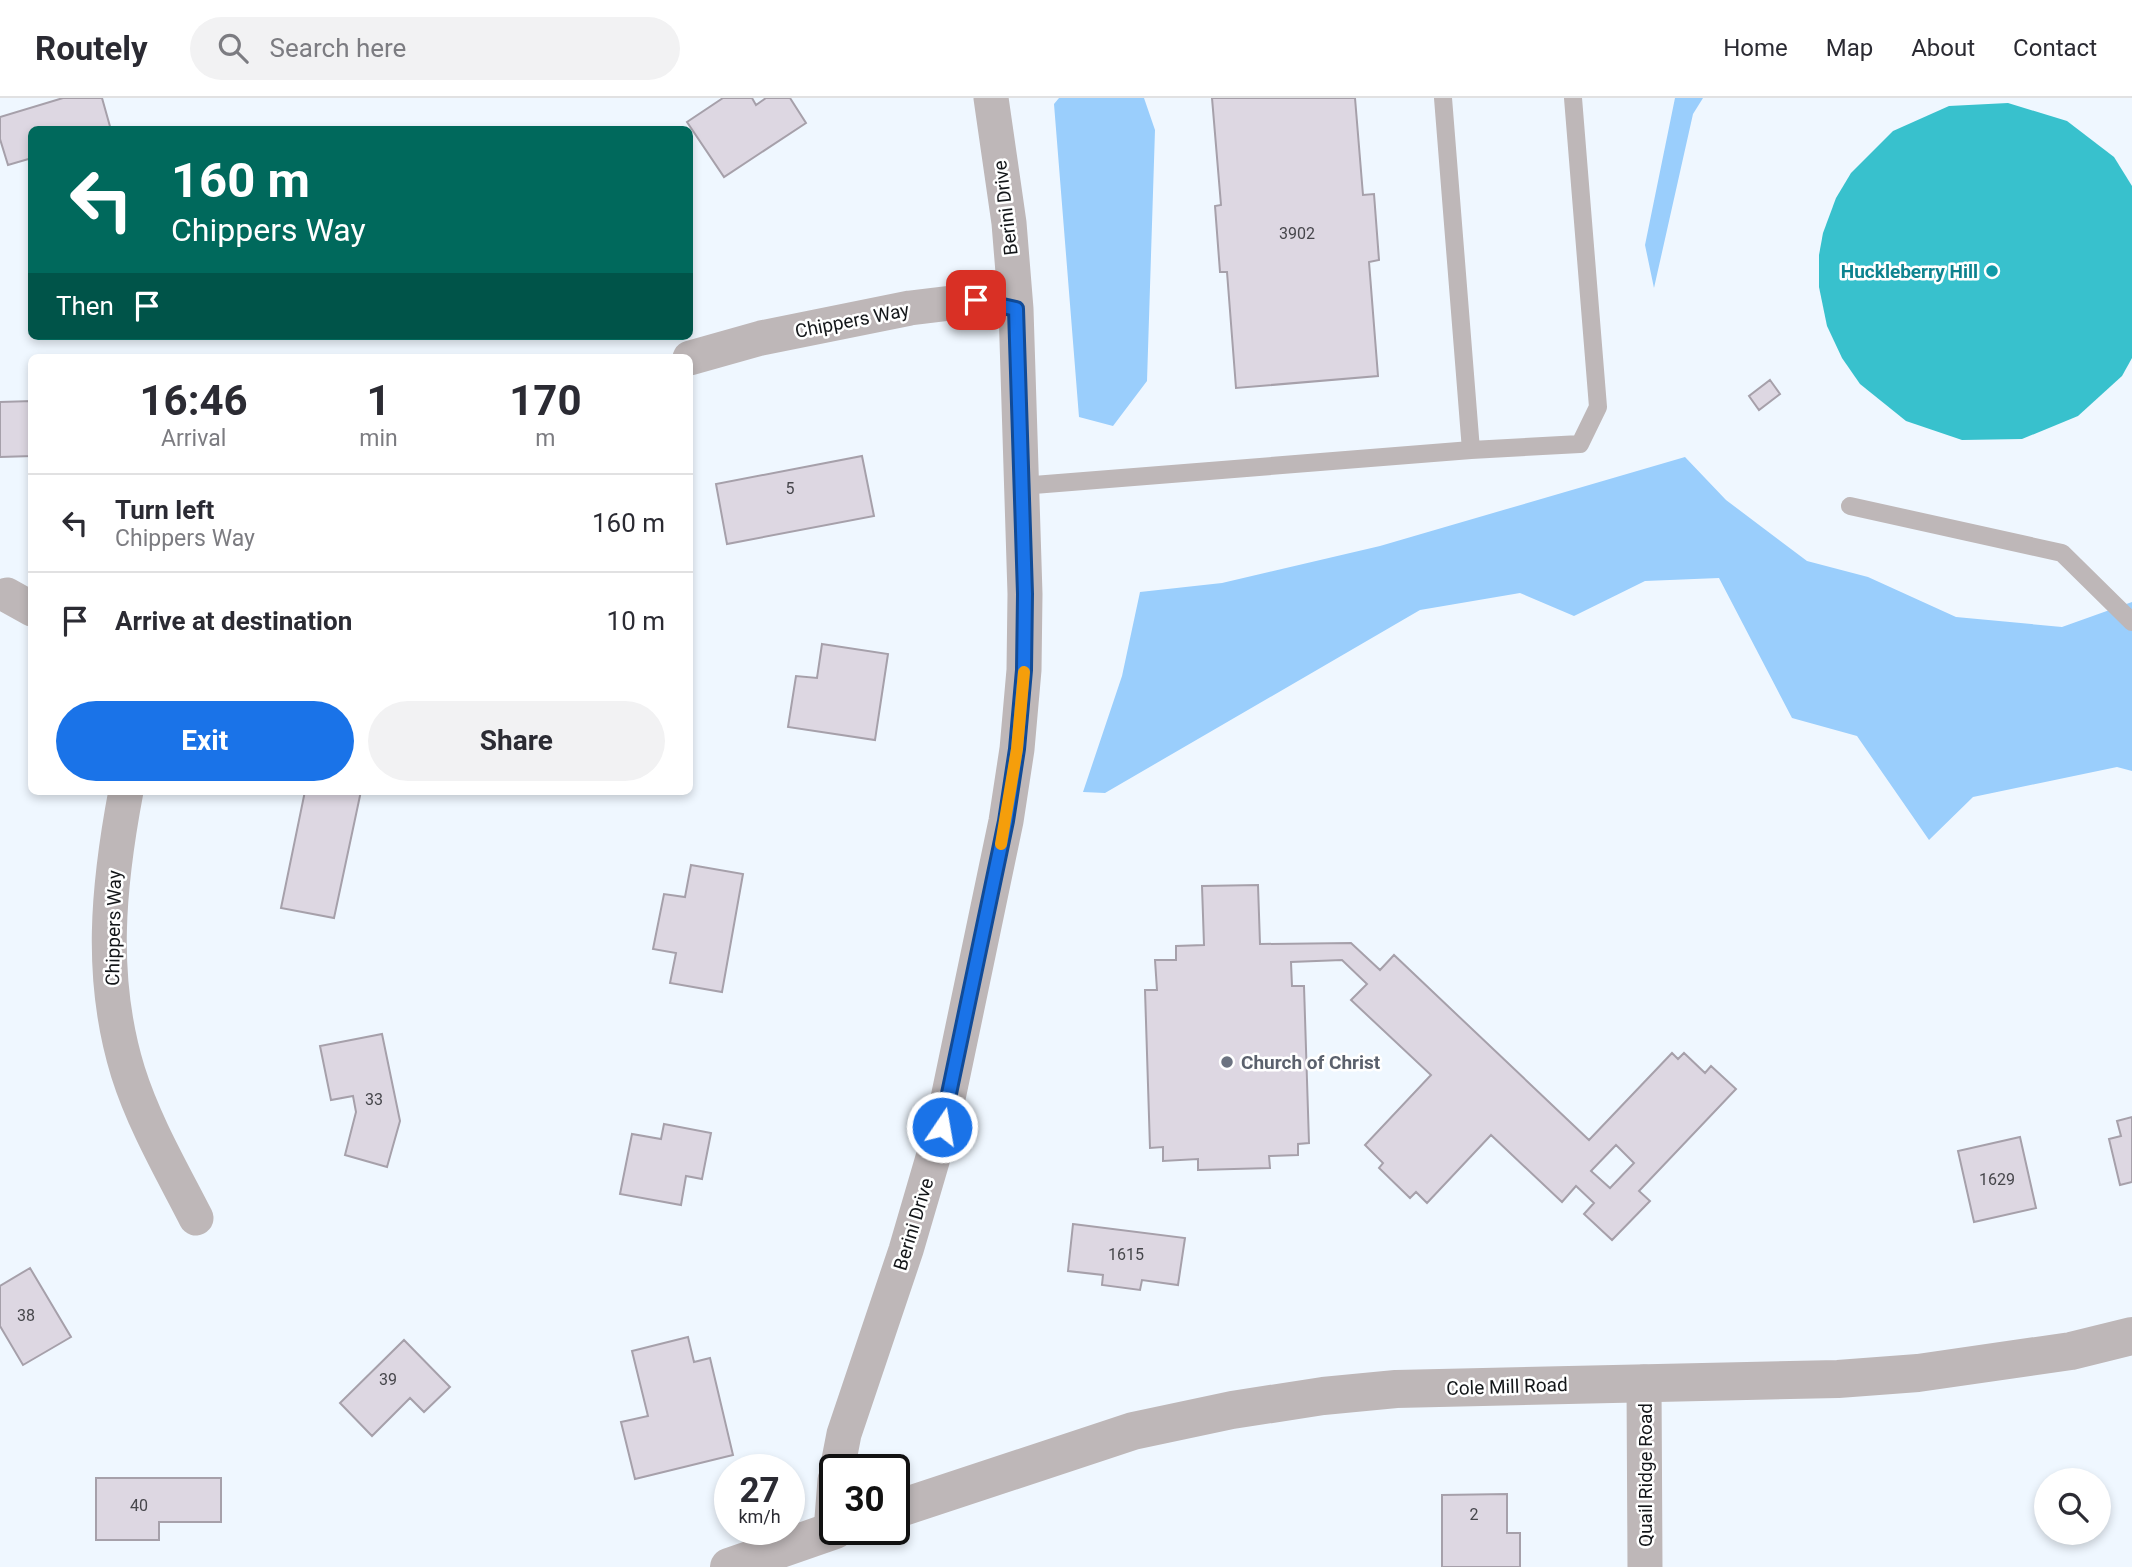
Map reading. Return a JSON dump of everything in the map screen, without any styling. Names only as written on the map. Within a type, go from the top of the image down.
[{"type":"street","name":"Berini Drive","points":[[840,1454],[844,1434],[906,1250],[942,1127],[1006,821],[1017,749],[1024,670],[1025,594],[1016,309],[1009,223],[991,98]]},
{"type":"street","name":"Chippers Way","points":[[693,357],[787,332],[911,308],[976,300],[1016,309]]},
{"type":"street","name":"Chippers Way","points":[[125,795],[110,892],[109,964],[119,1039],[129,1075],[160,1148],[196,1218]]},
{"type":"street","name":"Cole Mill Road","points":[[910,1505],[1133,1431],[1232,1410],[1323,1396],[1396,1390],[1838,1379],[1917,1373],[2071,1351],[2132,1336]]},
{"type":"street","name":"Quail Ridge Road","points":[[1644,1382],[1645,1567]]},
{"type":"street","points":[[729,1567],[819,1535]]},
{"type":"lane","points":[[1443,98],[1471,450]]},
{"type":"lane","points":[[1021,486],[1471,450],[1580,444],[1598,407],[1573,98]]},
{"type":"lane","points":[[1850,506],[2062,553],[2132,621]]},
{"type":"shaded area","points":[[1059,98],[1144,98],[1155,130],[1147,381],[1113,426],[1079,417],[1054,104]]},
{"type":"shaded area","points":[[1675,98],[1703,98],[1693,114],[1654,288],[1645,245]]},
{"type":"shaded area","points":[[2008,103],[2067,121],[2114,157],[2132,186],[2132,358],[2122,376],[2078,416],[2022,439],[1962,440],[1906,421],[1860,384],[1842,358],[1827,326],[1819,287],[1819,255],[1823,233],[1836,198],[1851,173],[1893,131],[1949,106]]},
{"type":"shaded area","points":[[1685,457],[1726,500],[1807,561],[1868,577],[1956,617],[2062,627],[2132,602],[2132,771],[2117,767],[1973,797],[1929,840],[1857,736],[1792,718],[1719,578],[1645,581],[1574,616],[1520,593],[1420,610],[1105,793],[1083,792],[1122,676],[1140,592],[1222,583],[1380,546]]},
{"type":"building","points":[[63,98],[102,98],[110,126],[28,126],[28,159],[8,165],[0,139],[0,117]]},
{"type":"building","points":[[723,98],[752,98],[756,105],[766,98],[790,98],[806,123],[724,177],[693,131],[693,126],[687,122]]},
{"type":"building","points":[[1212,98],[1355,98],[1363,195],[1374,194],[1379,260],[1369,262],[1378,376],[1236,388],[1227,272],[1220,272],[1215,206],[1221,205]]},
{"type":"building","points":[[1770,380],[1780,394],[1759,410],[1749,396]]},
{"type":"building","points":[[28,401],[28,456],[0,457],[0,402]]},
{"type":"building","points":[[862,456],[874,516],[727,544],[716,484]]},
{"type":"building","points":[[822,644],[888,654],[875,740],[788,727],[796,676],[817,678]]},
{"type":"building","points":[[304,795],[360,795],[334,918],[281,908]]},
{"type":"building","points":[[691,865],[743,874],[722,992],[670,983],[676,953],[653,949],[664,894],[685,897]]},
{"type":"building","name":"Church of Christ","points":[[1258,885],[1260,944],[1351,943],[1380,970],[1394,955],[1589,1140],[1672,1053],[1678,1059],[1684,1053],[1705,1073],[1711,1066],[1736,1089],[1639,1191],[1650,1201],[1612,1240],[1584,1214],[1594,1203],[1576,1186],[1562,1202],[1491,1135],[1427,1203],[1416,1192],[1410,1198],[1379,1168],[1383,1163],[1365,1145],[1431,1075],[1351,1000],[1367,984],[1342,960],[1291,962],[1292,986],[1304,986],[1309,1143],[1298,1144],[1298,1155],[1269,1156],[1270,1168],[1198,1170],[1198,1159],[1163,1161],[1163,1147],[1150,1148],[1145,990],[1157,990],[1155,960],[1176,960],[1176,946],[1204,945],[1202,886]],"holes":[[[1616,1145],[1634,1163],[1610,1188],[1591,1171]]]},
{"type":"building","points":[[382,1034],[400,1121],[387,1167],[345,1155],[356,1112],[353,1096],[331,1100],[320,1046]]},
{"type":"building","points":[[2132,1117],[2132,1182],[2120,1185],[2109,1139],[2121,1136],[2117,1121]]},
{"type":"building","points":[[664,1124],[711,1133],[702,1179],[686,1176],[681,1205],[620,1194],[632,1134],[661,1139]]},
{"type":"building","points":[[2020,1137],[2036,1208],[1974,1222],[1958,1151]]},
{"type":"building","points":[[1073,1224],[1185,1238],[1178,1285],[1142,1280],[1140,1290],[1102,1285],[1103,1275],[1068,1271]]},
{"type":"building","points":[[30,1268],[71,1337],[23,1365],[0,1326],[0,1286]]},
{"type":"building","points":[[688,1337],[694,1362],[710,1358],[733,1454],[714,1454],[714,1460],[635,1479],[621,1422],[648,1416],[632,1351]]},
{"type":"building","points":[[404,1340],[450,1387],[424,1412],[410,1398],[372,1436],[340,1403]]},
{"type":"building","points":[[96,1478],[221,1478],[221,1522],[159,1522],[159,1540],[96,1540]]},
{"type":"building","points":[[1507,1494],[1507,1533],[1520,1533],[1520,1567],[1442,1567],[1442,1495]]},
{"type":"slow traffic","points":[[1001,844],[1017,749],[1024,672]]},
{"type":"place","name":"Huckleberry Hill","points":[[1992,271]]},
{"type":"place","name":"Church of Christ","points":[[1227,1062]]},
{"type":"route","points":[[942,1127],[1006,821],[1017,749],[1024,670],[1025,594],[1016,309],[976,300]]}]
